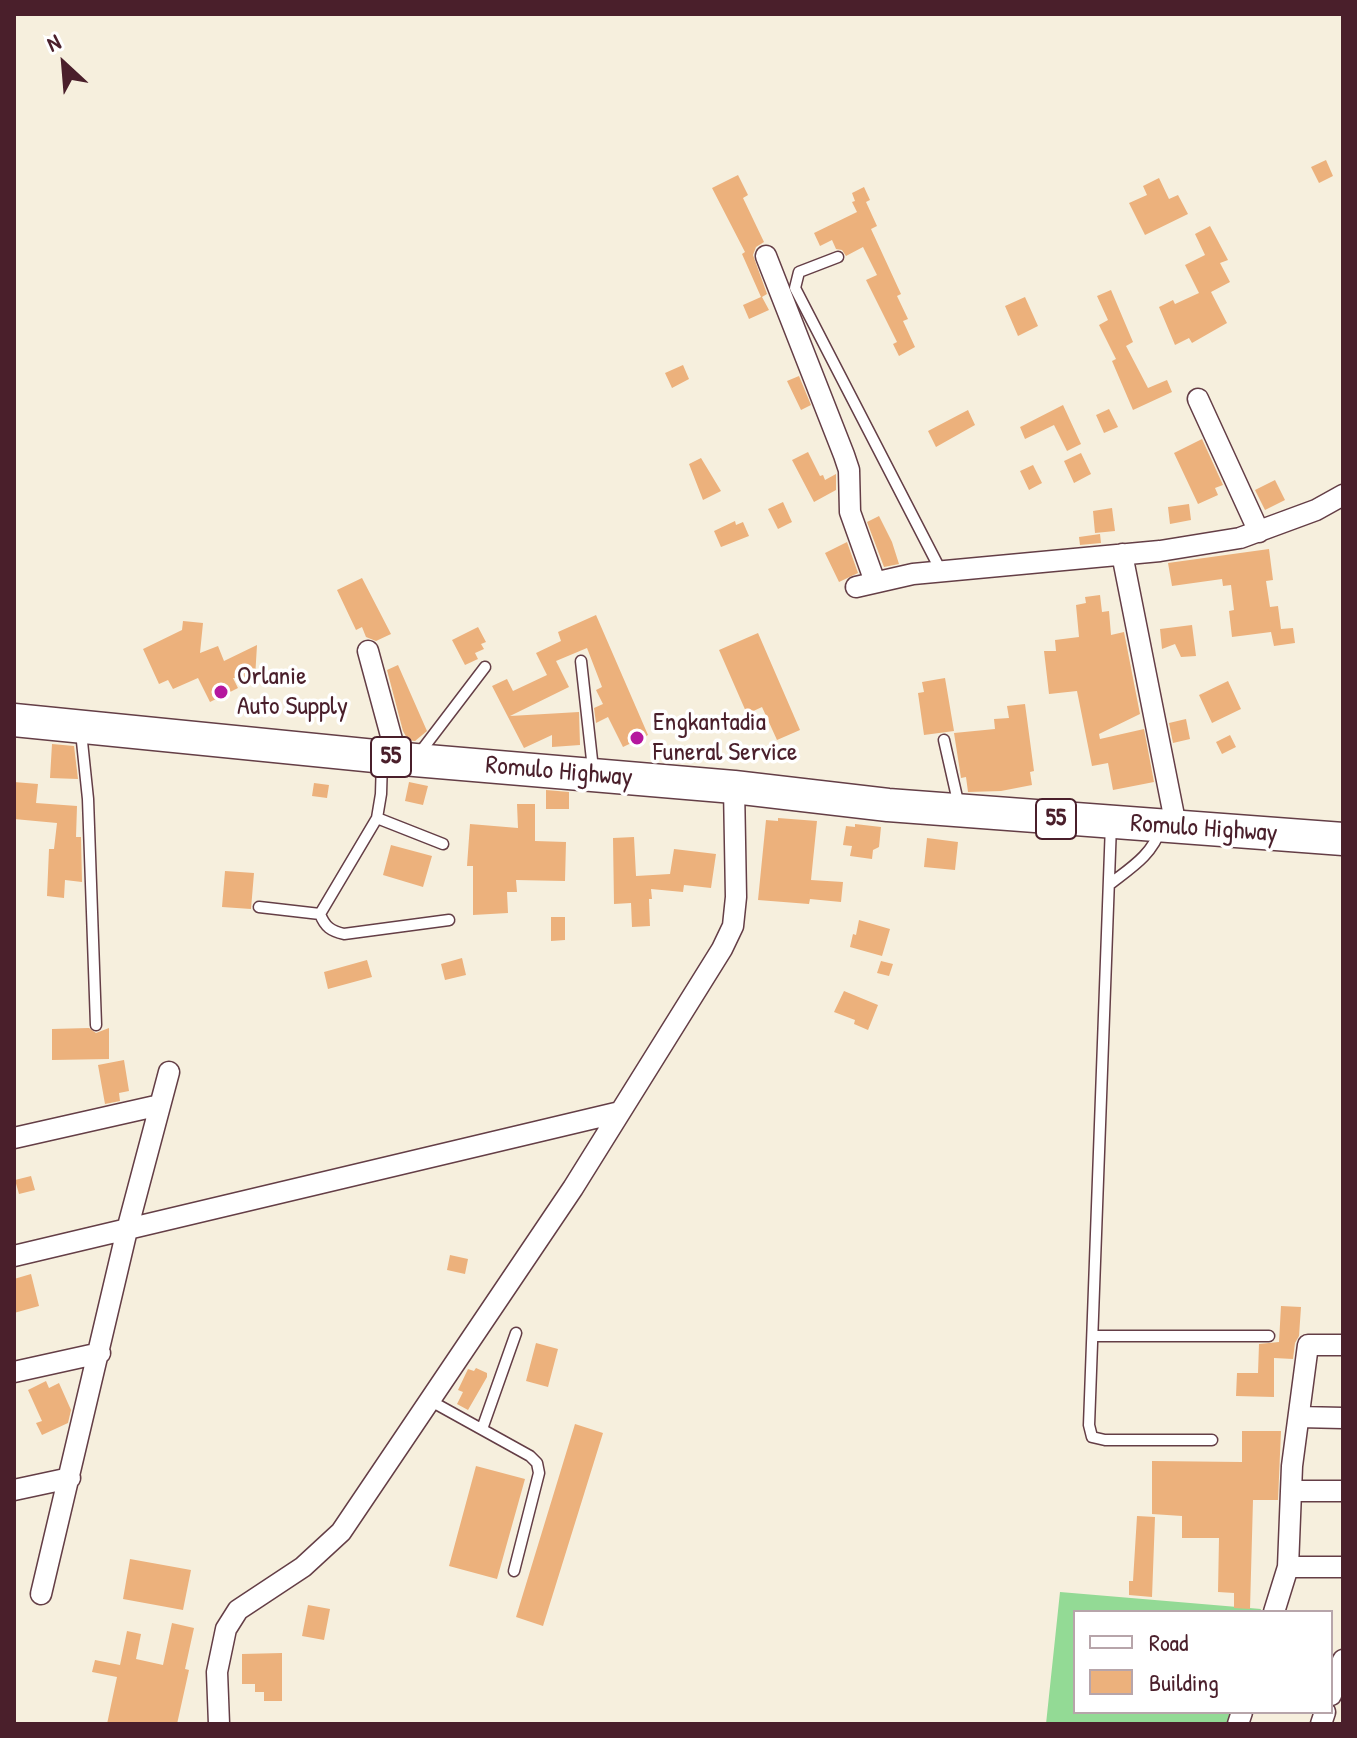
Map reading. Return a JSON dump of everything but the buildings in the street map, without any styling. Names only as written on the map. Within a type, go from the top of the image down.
[{"type":"highway","name":"Romulo Highway","points":[[14,720],[960,811],[1343,839]]},
{"type":"street","points":[[766,256],[849,470],[850,512],[866,585],[941,571],[1195,546],[1259,532],[1316,510],[1343,495]]},
{"type":"street","points":[[1198,399],[1259,532]]},
{"type":"street","points":[[1122,554],[1169,826]]},
{"type":"street","points":[[368,651],[398,758]]},
{"type":"street","points":[[219,1724],[217,1672],[226,1629],[232,1619],[238,1610],[303,1567],[341,1532],[573,1188],[695,994],[733,926],[736,897],[734,787]]},
{"type":"street","points":[[41,1594],[127,1230],[169,1072]]},
{"type":"street","points":[[14,1138],[160,1105]]},
{"type":"street","points":[[14,1256],[620,1112]]},
{"type":"street","points":[[1275,1610],[1288,1567],[1291,1491],[1308,1345],[1343,1345]]},
{"type":"street","points":[[14,1372],[100,1353]]},
{"type":"street","points":[[1299,1417],[1343,1418]]},
{"type":"street","points":[[14,1490],[70,1478]]},
{"type":"street","points":[[1291,1491],[1343,1491]]},
{"type":"street","points":[[1288,1567],[1343,1567]]},
{"type":"street","points":[[1333,1689],[1343,1660]]},
{"type":"lane","points":[[838,257],[799,272],[795,288],[941,571]]},
{"type":"lane","points":[[581,661],[594,775]]},
{"type":"lane","points":[[320,914],[377,818],[381,794],[398,758],[485,667]]},
{"type":"lane","points":[[81,727],[88,799],[96,1025]]},
{"type":"lane","points":[[944,740],[960,811]]},
{"type":"lane","points":[[377,818],[443,844]]},
{"type":"lane","points":[[1111,823],[1089,1425],[1092,1437],[1105,1440],[1212,1440]]},
{"type":"lane","points":[[1110,884],[1148,853],[1169,826]]},
{"type":"lane","points":[[259,907],[320,914]]},
{"type":"lane","points":[[320,914],[324,925],[333,932],[344,934],[449,920]]},
{"type":"lane","points":[[482,1429],[516,1333]]},
{"type":"lane","points":[[1093,1336],[1269,1336]]},
{"type":"lane","points":[[429,1400],[530,1456],[537,1463],[539,1473],[514,1571]]},
{"type":"green space","points":[[1060,1592],[1261,1609],[1073,1610],[1073,1714],[1234,1714],[1231,1724],[1046,1724]]},
{"type":"place","name":"Orlanie Auto Supply","points":[[221,692]]},
{"type":"place","name":"Engkantadia Funeral Service","points":[[637,738]]}]
